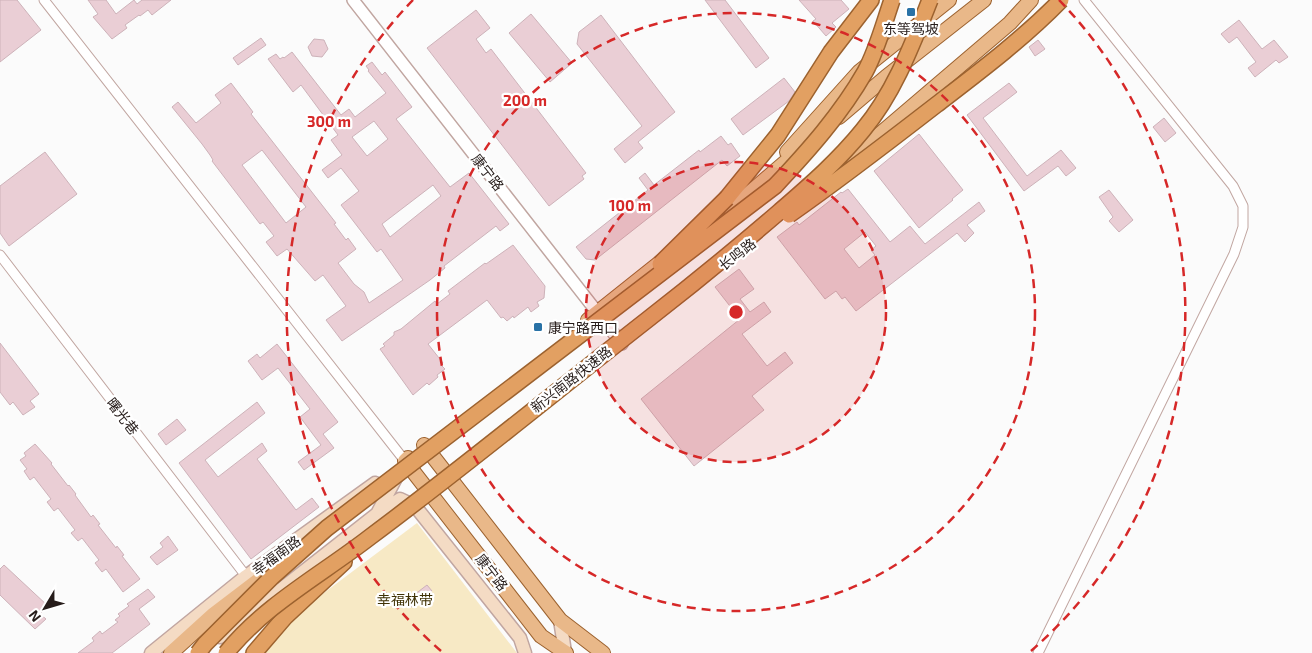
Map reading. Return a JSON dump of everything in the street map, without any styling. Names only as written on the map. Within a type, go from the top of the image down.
[{"type":"highway","points":[[625,300],[727,198],[778,135],[831,52],[871,0]]},
{"type":"highway","points":[[199,653],[212,637],[272,577],[327,528],[775,186],[811,148],[844,104],[866,70],[892,0]]},
{"type":"highway","name":"新兴南路快速路","points":[[226,653],[248,628],[282,599],[369,539],[733,252],[836,160],[865,128],[889,90],[912,45],[930,0]]},
{"type":"highway","points":[[733,252],[835,184],[993,61],[1040,22],[1061,0]]},
{"type":"highway","points":[[254,653],[285,617],[369,539]]},
{"type":"main road","points":[[755,188],[859,72],[949,0]]},
{"type":"main road","points":[[378,513],[405,461],[755,188],[886,77],[984,0]]},
{"type":"main road","name":"长鸣路","points":[[433,495],[775,224],[1010,23],[1031,0]]},
{"type":"main road","points":[[424,445],[560,620],[603,653]]},
{"type":"main road","name":"康宁路","points":[[405,461],[541,636],[565,653]]},
{"type":"main road","name":"幸福南路","points":[[151,653],[246,576],[405,461]]},
{"type":"main road","points":[[199,653],[378,513],[400,499],[415,506],[520,638],[525,653]]},
{"type":"main road","points":[[171,653],[214,614],[327,528]]},
{"type":"main road","points":[[560,620],[565,653]]},
{"type":"street","points":[[44,0],[405,461]]},
{"type":"street","name":"康宁路","points":[[353,0],[622,344]]},
{"type":"street","points":[[1038,653],[1234,254],[1242,227],[1243,206],[1233,186],[1084,0]]},
{"type":"street","name":"曙光巷","points":[[0,255],[246,576]]},
{"type":"green space","name":"幸福林带","points":[[417,523],[517,653],[244,653]]},
{"type":"building","points":[[0,0],[17,0],[41,30],[0,62]]},
{"type":"building","points":[[88,0],[106,0],[116,14],[134,0],[137,4],[142,0],[171,0],[152,15],[148,10],[139,15],[125,25],[127,28],[112,39],[93,17],[98,14]]},
{"type":"building","points":[[705,0],[725,0],[769,58],[756,68]]},
{"type":"building","points":[[799,0],[841,0],[849,9],[832,23],[836,27],[826,36],[813,21],[816,19]]},
{"type":"building","points":[[476,10],[490,28],[476,39],[486,53],[491,49],[586,173],[582,176],[584,179],[549,206],[427,48]]},
{"type":"building","points":[[531,14],[572,63],[550,82],[509,33]]},
{"type":"building","points":[[601,15],[675,112],[638,142],[643,148],[625,163],[614,149],[642,126],[577,44],[579,32]]},
{"type":"building","points":[[1239,20],[1262,49],[1274,40],[1288,57],[1279,63],[1276,60],[1255,77],[1248,68],[1256,62],[1237,37],[1229,43],[1221,34]]},
{"type":"building","points":[[261,38],[266,45],[238,65],[233,58]]},
{"type":"building","points":[[314,39],[324,40],[328,49],[322,57],[312,56],[308,47]]},
{"type":"building","points":[[1038,40],[1045,49],[1035,56],[1029,47]]},
{"type":"building","points":[[292,52],[341,115],[349,109],[355,117],[386,93],[368,71],[366,66],[372,62],[382,75],[385,72],[412,107],[396,119],[450,187],[469,173],[509,224],[500,231],[496,226],[444,266],[445,268],[430,280],[342,341],[326,320],[346,306],[323,275],[315,281],[287,249],[277,256],[266,242],[274,236],[263,222],[260,224],[212,161],[202,144],[172,107],[178,102],[196,123],[221,103],[215,95],[231,83],[253,112],[251,114],[336,223],[334,224],[346,240],[348,238],[356,249],[338,263],[354,284],[364,292],[369,303],[403,280],[381,249],[377,252],[341,205],[359,191],[341,168],[328,178],[322,170],[342,155],[331,140],[338,135],[301,85],[293,92],[268,59],[276,54],[280,59]],"holes":[[[374,121],[388,139],[367,156],[352,137]],[[262,150],[306,207],[286,223],[242,165]],[[433,185],[441,196],[390,237],[382,224]]]},
{"type":"building","points":[[784,78],[795,92],[789,101],[743,135],[731,119]]},
{"type":"building","points":[[1009,83],[1017,92],[983,118],[1027,176],[1061,150],[1076,168],[1066,176],[1058,166],[1024,191],[967,115]]},
{"type":"building","points":[[1164,118],[1176,133],[1165,142],[1153,127]]},
{"type":"building","points":[[919,134],[963,190],[919,228],[874,171]]},
{"type":"building","points":[[721,136],[728,145],[731,143],[740,156],[727,166],[722,160],[595,260],[586,259],[576,247],[648,190],[639,178],[645,173],[654,185],[699,150],[700,152]]},
{"type":"building","points":[[45,152],[77,194],[9,246],[0,233],[0,186]]},
{"type":"building","points":[[848,189],[890,242],[910,226],[925,244],[979,202],[985,211],[967,225],[974,233],[965,242],[957,233],[856,311],[845,297],[842,299],[836,291],[825,299],[777,237],[797,222],[799,225]],"holes":[[[865,232],[876,246],[871,250],[875,255],[859,268],[844,249]]]},
{"type":"building","points":[[1109,190],[1133,220],[1119,232],[1109,221],[1113,217],[1099,197]]},
{"type":"building","points":[[513,245],[545,286],[544,298],[537,302],[539,306],[531,312],[528,307],[507,321],[503,317],[501,318],[487,300],[428,344],[443,363],[441,365],[445,369],[429,385],[427,383],[413,395],[380,349],[385,346],[383,344],[394,335],[394,332],[401,329],[435,301],[437,304],[450,294],[448,291]]},
{"type":"building","points":[[739,269],[754,289],[740,299],[750,312],[764,302],[771,312],[742,334],[767,366],[785,352],[793,363],[752,396],[764,410],[694,466],[641,399],[740,319],[715,287]]},
{"type":"building","points":[[0,343],[39,394],[30,401],[35,407],[23,415],[13,402],[10,405],[0,392]]},
{"type":"building","points":[[277,344],[338,422],[323,434],[334,448],[304,470],[298,462],[321,445],[300,417],[310,409],[278,368],[262,380],[248,361],[257,354],[260,358]]},
{"type":"building","points":[[257,402],[265,413],[205,460],[218,477],[262,443],[267,451],[257,459],[296,510],[312,498],[319,507],[251,559],[179,463]]},
{"type":"building","points":[[177,419],[186,430],[166,445],[158,434]]},
{"type":"building","points":[[35,444],[76,494],[91,517],[93,515],[100,524],[98,525],[124,555],[122,556],[140,579],[123,592],[106,569],[102,572],[95,563],[99,560],[82,538],[78,541],[71,533],[75,530],[58,508],[54,511],[47,502],[51,499],[34,477],[30,480],[24,471],[27,469],[20,460],[26,456],[24,453]]},
{"type":"building","points":[[168,536],[178,550],[157,565],[150,557],[163,547],[160,543]]},
{"type":"building","points":[[4,565],[48,606],[40,614],[46,619],[35,629],[0,595],[0,569]]},
{"type":"building","points":[[427,585],[432,591],[411,607],[406,601]]},
{"type":"building","points":[[148,589],[155,597],[139,609],[150,624],[112,653],[78,653],[94,641],[92,638],[100,631],[102,634],[118,622],[115,620],[120,616],[118,614],[129,606],[127,604]]},
{"type":"place","name":"东等驾坡","points":[[911,12]]},
{"type":"place","name":"康宁路西口","points":[[538,327]]}]
